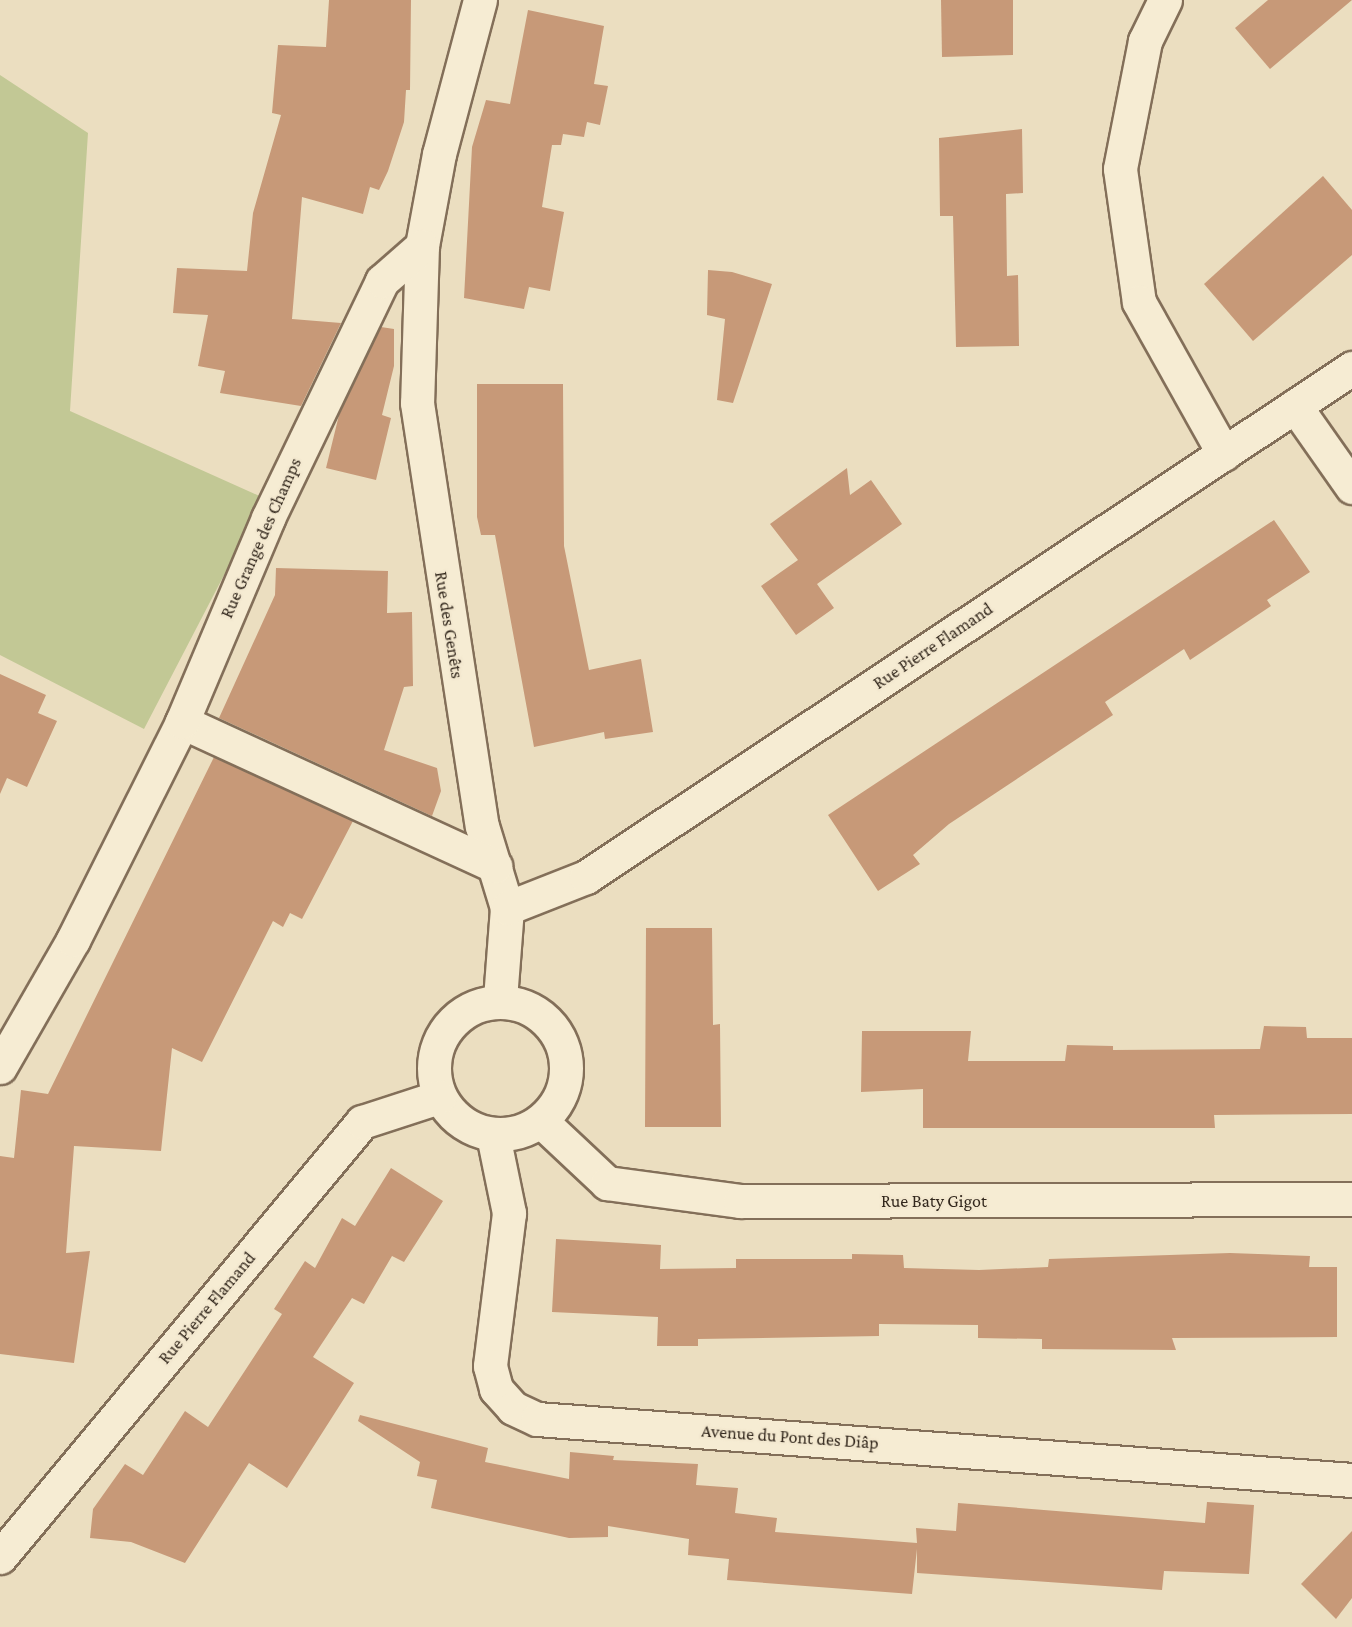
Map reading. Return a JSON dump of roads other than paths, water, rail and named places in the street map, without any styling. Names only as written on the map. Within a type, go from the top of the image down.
[{"type":"street","points":[[422,246],[439,154],[480,0]]},
{"type":"street","points":[[1165,0],[1145,41],[1120,169],[1139,302],[1224,454]]},
{"type":"street","name":"Rue Grange des Champs","points":[[0,1067],[73,940],[182,722],[268,518],[382,281],[422,246]]},
{"type":"street","name":"Rue des Genêts","points":[[422,246],[417,403],[457,681],[482,826],[507,908],[500,1000]]},
{"type":"street","name":"Rue Pierre Flamand","points":[[507,908],[586,877],[1352,369]]},
{"type":"street","points":[[1295,406],[1352,487]]},
{"type":"street","points":[[182,722],[495,866]]},
{"type":"street","points":[[500,1000],[528,1006],[550,1022],[564,1046],[568,1074],[560,1100],[541,1121],[518,1132],[493,1135],[461,1123],[439,1097],[433,1070],[442,1037],[451,1022],[474,1006],[500,1000]]},
{"type":"street","name":"Rue Pierre Flamand","points":[[0,1557],[362,1122],[439,1097]]},
{"type":"street","name":"Rue Baty Gigot","points":[[541,1121],[607,1183],[740,1201],[1352,1199]]},
{"type":"street","name":"Avenue du Pont des Diâp","points":[[493,1135],[509,1213],[490,1366],[496,1389],[513,1408],[537,1419],[1352,1480]]}]
